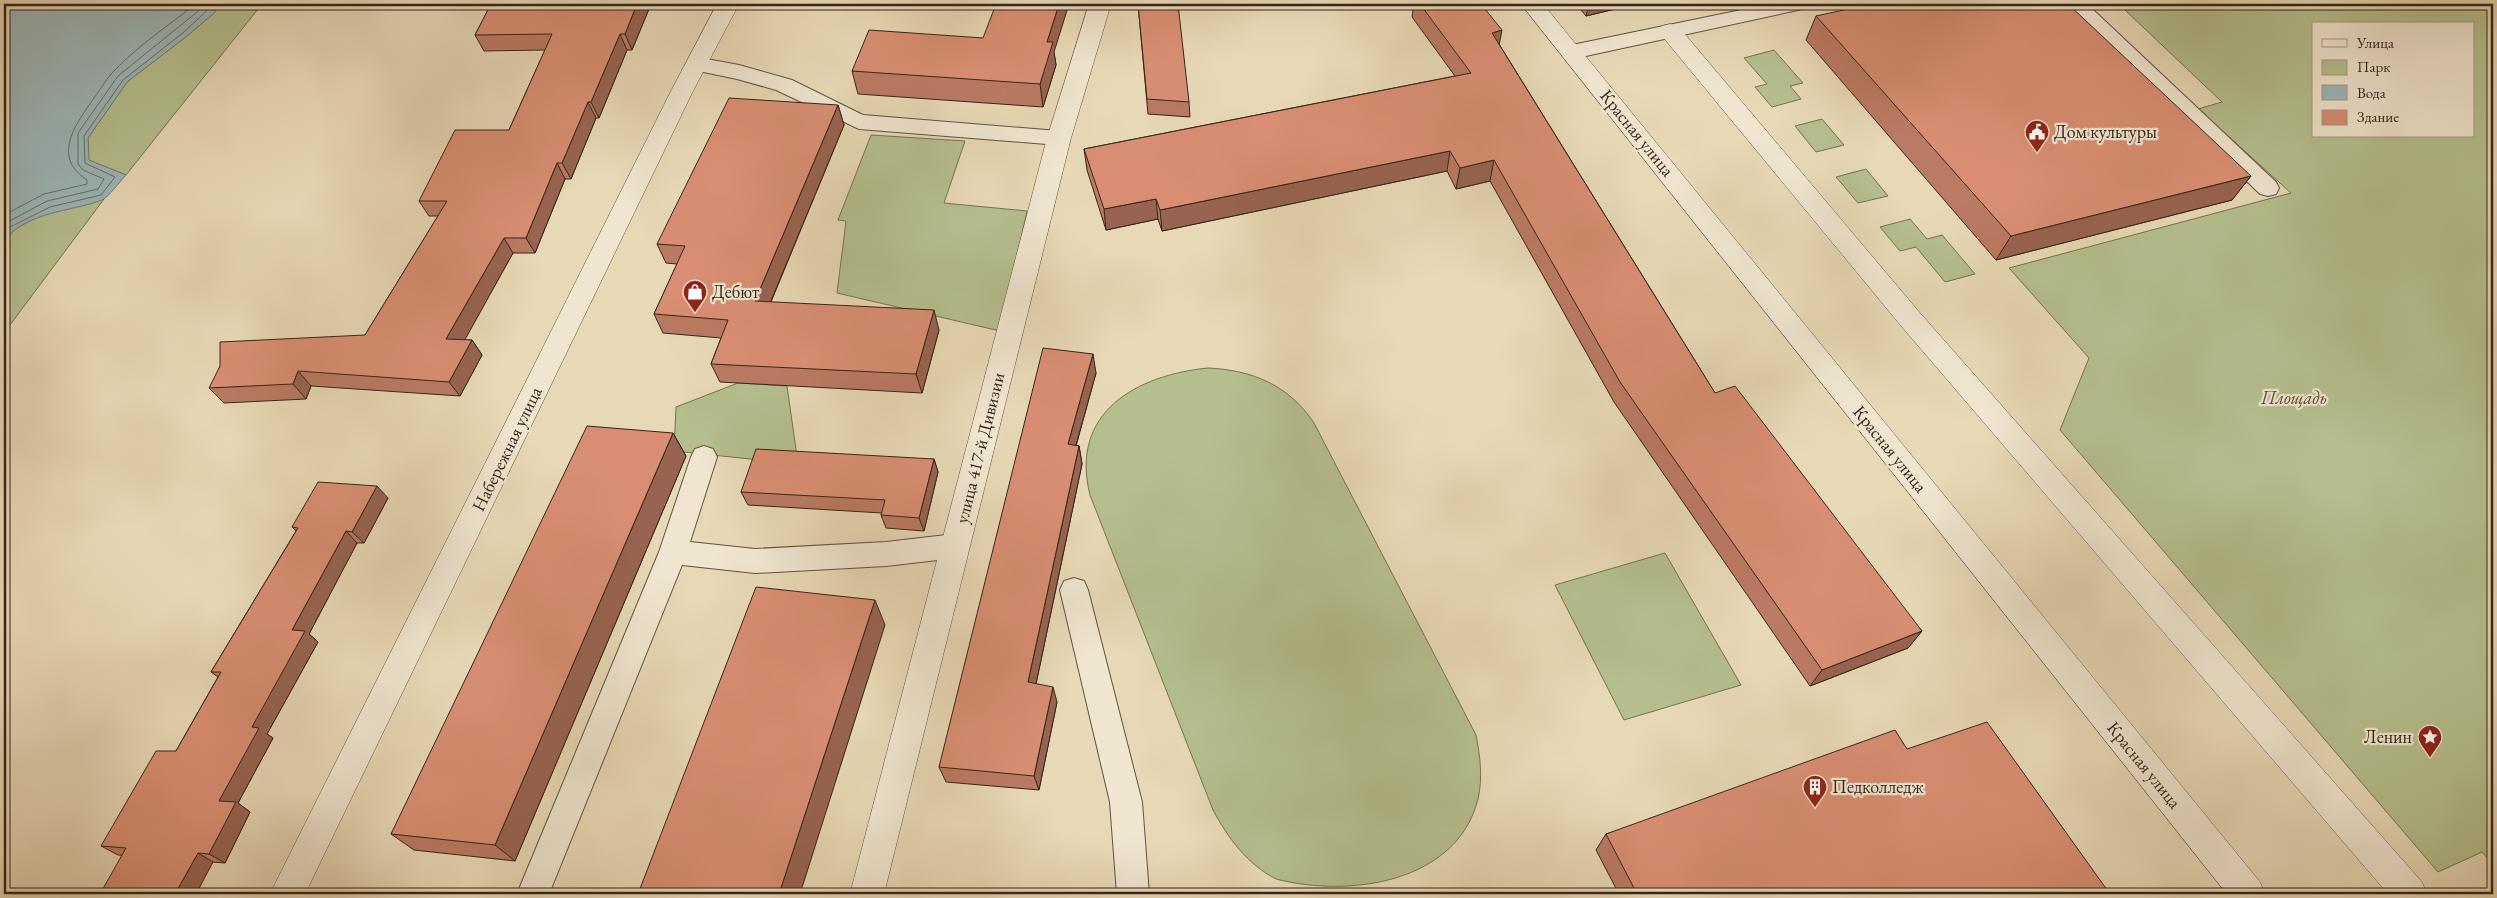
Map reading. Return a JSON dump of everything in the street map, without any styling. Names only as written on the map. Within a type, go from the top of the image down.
[{"type":"street","name":"Набережная улица","points":[[287,894],[696,64],[728,4]]},
{"type":"street","name":"улица 417-й Дивизии","points":[[867,894],[1059,138],[1100,4]]},
{"type":"street","name":"Красная улица","points":[[1532,4],[2248,894]]},
{"type":"street","points":[[1670,31],[1910,320],[2410,894]]},
{"type":"lane","points":[[1572,52],[1798,4]]},
{"type":"lane","points":[[2075,4],[2268,188]]},
{"type":"lane","points":[[696,64],[739,72],[784,85],[859,122],[1059,138]]},
{"type":"lane","points":[[534,894],[673,552],[704,457]]},
{"type":"lane","points":[[673,552],[754,561],[886,554],[955,546]]},
{"type":"lane","points":[[1074,590],[1126,802],[1132,847],[1133,894]]},
{"type":"green space","points":[[220,4],[262,4],[126,175],[88,160],[88,138],[127,82],[187,36],[214,13]]},
{"type":"green space","name":"Площадь","points":[[2129,4],[2493,4],[2493,865],[2482,852],[2438,872],[2060,430],[2089,358],[2009,268],[2291,193],[2198,109],[2222,102],[2125,10]]},
{"type":"green space","points":[[1774,50],[1803,83],[1790,86],[1801,99],[1772,107],[1755,87],[1767,84],[1744,58]]},
{"type":"green space","points":[[1822,119],[1844,145],[1816,152],[1795,126]]},
{"type":"green space","points":[[871,135],[965,141],[944,203],[1027,211],[1000,331],[837,293],[846,221],[838,220]]},
{"type":"green space","points":[[1866,169],[1888,196],[1858,203],[1836,177]]},
{"type":"green space","points":[[104,199],[4,333],[4,240],[13,231],[37,218]]},
{"type":"green space","points":[[1910,219],[1927,239],[1942,235],[1975,274],[1945,282],[1916,247],[1900,251],[1880,227]]},
{"type":"green space","points":[[1208,368],[1240,372],[1268,382],[1281,389],[1293,399],[1314,423],[1476,735],[1479,751],[1480,791],[1466,827],[1448,850],[1424,866],[1396,878],[1366,884],[1335,886],[1305,884],[1276,879],[1256,866],[1239,849],[1213,810],[1090,495],[1086,466],[1090,441],[1099,420],[1114,403],[1134,389],[1157,379],[1182,372]]},
{"type":"green space","points":[[738,383],[787,386],[798,464],[674,451],[676,407]]},
{"type":"green space","points":[[1665,553],[1741,685],[1624,720],[1555,585]]},
{"type":"water","points":[[4,4],[220,4],[214,13],[187,36],[127,82],[88,138],[89,160],[126,175],[111,192],[102,200],[25,223],[4,240]]},
{"type":"building","points":[[491,4],[637,4],[625,34],[620,34],[562,163],[557,163],[526,238],[504,238],[446,339],[472,340],[449,382],[298,371],[293,384],[209,388],[220,366],[220,342],[365,335],[447,201],[419,201],[455,130],[509,130],[552,34],[475,35]]},
{"type":"building","points":[[996,4],[1059,4],[1047,42],[1053,42],[1040,84],[852,71],[869,30],[983,38]]},
{"type":"building","points":[[1138,4],[1178,4],[1189,102],[1147,99]]},
{"type":"building","points":[[1420,4],[1481,4],[1502,30],[1492,33],[1715,393],[1735,386],[1922,631],[1822,670],[1620,382],[1494,160],[1460,168],[1450,151],[1160,210],[1156,199],[1104,209],[1084,149],[1471,73]]},
{"type":"building","points":[[1871,4],[2068,4],[2251,176],[2011,236],[1816,16]]},
{"type":"building","points":[[729,98],[838,105],[755,301],[934,310],[916,374],[711,364],[728,320],[654,314],[685,246],[657,244]]},
{"type":"building","points":[[1043,348],[1093,354],[1068,444],[1079,446],[1028,682],[1053,687],[1034,776],[939,767]]},
{"type":"building","points":[[587,426],[673,433],[495,845],[391,834]]},
{"type":"building","points":[[756,449],[934,459],[919,518],[881,515],[885,500],[741,492]]},
{"type":"building","points":[[318,482],[377,486],[352,532],[346,531],[292,630],[305,631],[252,727],[259,728],[219,801],[236,802],[209,854],[198,853],[175,894],[100,894],[126,848],[101,846],[156,751],[176,751],[221,672],[211,672],[298,528],[292,527]]},
{"type":"building","points":[[756,587],[875,600],[779,894],[638,894]]},
{"type":"building","points":[[1987,722],[2110,894],[1637,894],[1606,834],[1895,730],[1907,749]]},
{"type":"building","points":[[1032,891],[1032,894],[1009,894]]},
{"type":"place","name":"Дом культуры","points":[[2037,153]]},
{"type":"place","name":"Дебют","points":[[695,313]]},
{"type":"place","name":"Ленин","points":[[2430,758]]},
{"type":"place","name":"Педколледж","points":[[1815,808]]}]
